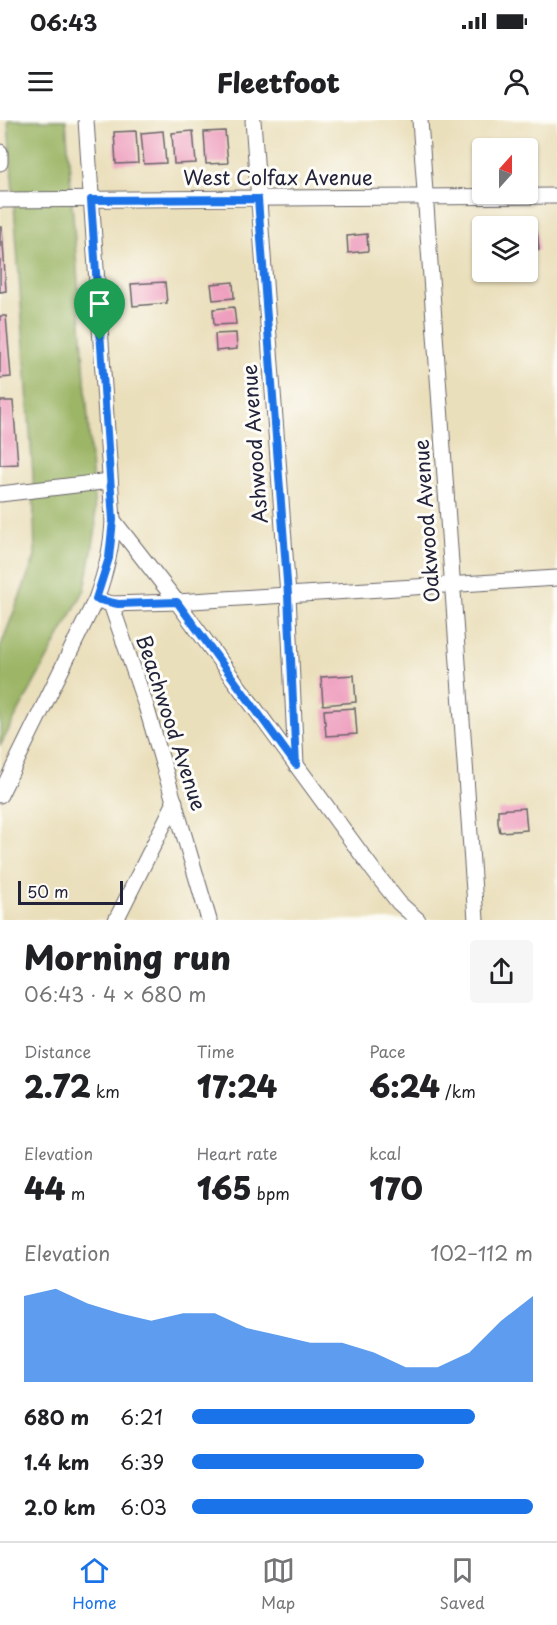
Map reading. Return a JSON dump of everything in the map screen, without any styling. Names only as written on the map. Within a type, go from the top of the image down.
[{"type":"street","points":[[0,795],[103,601],[109,558],[113,520],[86,120]]},
{"type":"street","name":"Ashwood Avenue","points":[[253,120],[288,595],[296,765]]},
{"type":"street","name":"Oakwood Avenue","points":[[420,120],[476,920]]},
{"type":"street","points":[[0,152],[0,163]]},
{"type":"street","name":"West Colfax Avenue","points":[[0,200],[557,196]]},
{"type":"street","points":[[0,494],[110,481]]},
{"type":"street","points":[[113,520],[177,602],[399,903],[418,920]]},
{"type":"street","points":[[103,601],[177,602],[557,578]]},
{"type":"street","name":"Beachwood Avenue","points":[[103,601],[146,706],[209,920]]},
{"type":"street","points":[[116,920],[175,802]]},
{"type":"green space","points":[[8,120],[66,120],[96,528],[85,589],[0,746],[0,648],[35,557],[33,474]]},
{"type":"building","points":[[136,131],[138,163],[116,164],[114,132]]},
{"type":"building","points":[[163,131],[166,163],[144,164],[141,133]]},
{"type":"building","points":[[193,131],[196,163],[174,164],[172,133]]},
{"type":"building","points":[[225,131],[228,163],[206,164],[204,132]]},
{"type":"building","points":[[0,227],[2,227],[6,291],[0,292]]},
{"type":"building","points":[[367,234],[368,251],[348,253],[347,236]]},
{"type":"building","points":[[165,282],[167,303],[133,306],[131,284]]},
{"type":"building","points":[[233,282],[234,298],[213,300],[211,284]]},
{"type":"building","points":[[234,307],[236,324],[214,325],[213,309]]},
{"type":"building","points":[[0,316],[6,316],[11,377],[0,378]]},
{"type":"building","points":[[236,333],[237,349],[216,351],[215,334]]},
{"type":"building","points":[[0,401],[13,401],[18,464],[0,465]]},
{"type":"building","points":[[354,675],[356,702],[323,705],[321,677]]},
{"type":"building","points":[[355,708],[357,734],[326,736],[324,710]]},
{"type":"building","points":[[525,808],[527,830],[500,832],[498,810]]},
{"type":"route","points":[[258,199],[288,595],[296,765],[177,602],[127,605],[96,599],[106,572],[112,543],[113,520],[100,340],[91,200],[258,199]]}]
